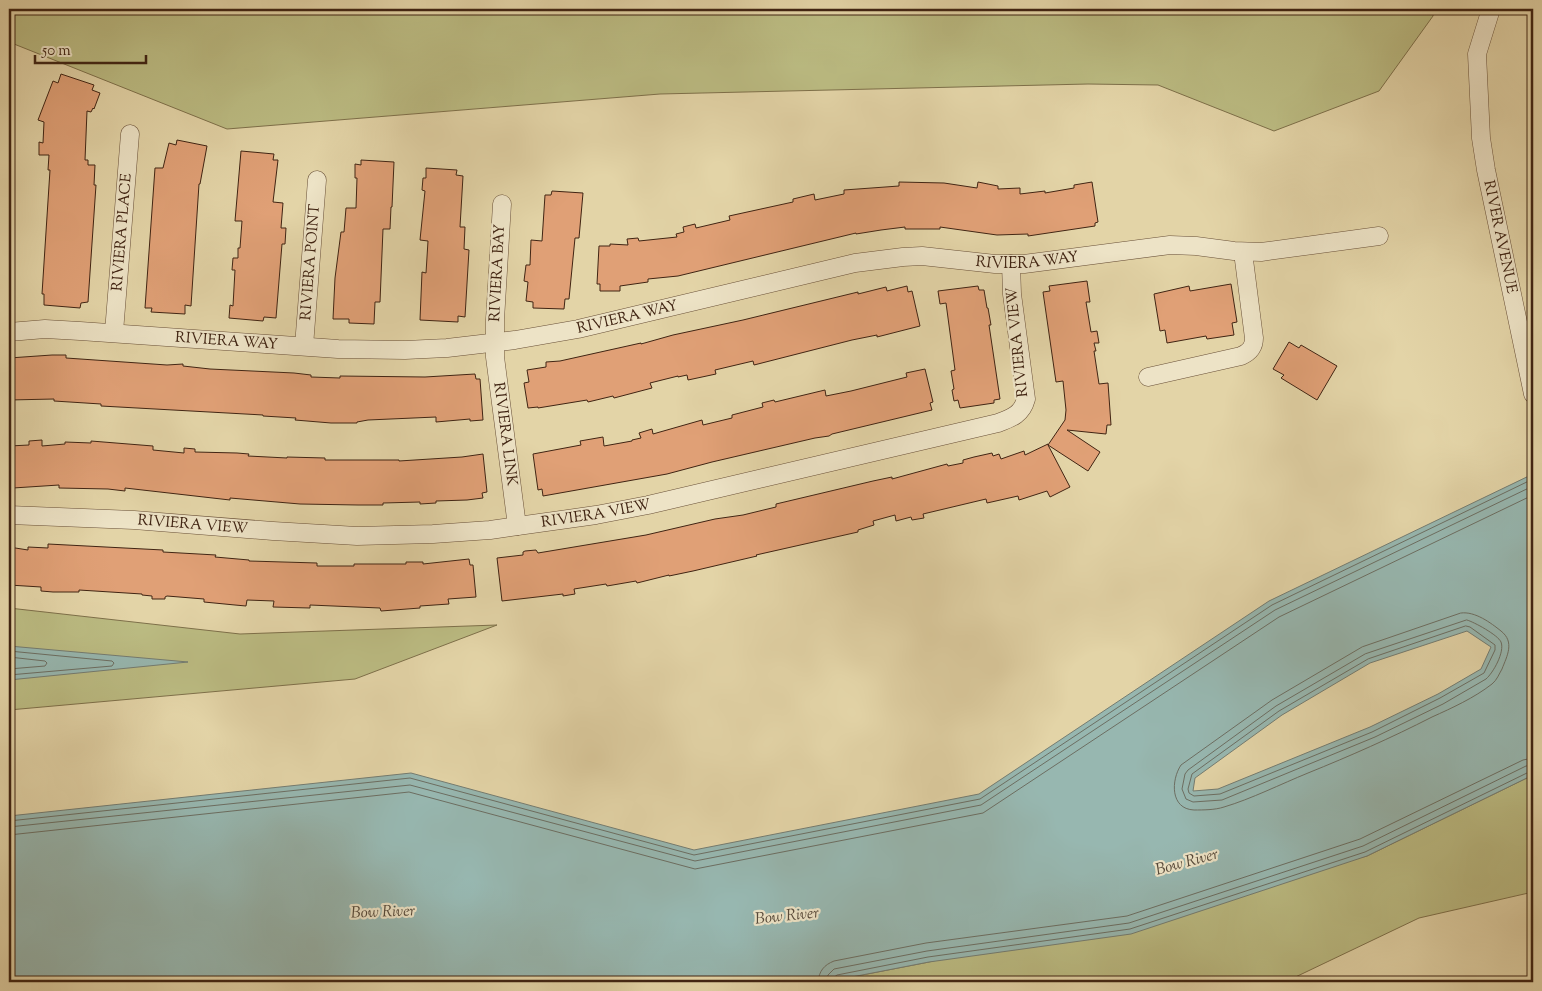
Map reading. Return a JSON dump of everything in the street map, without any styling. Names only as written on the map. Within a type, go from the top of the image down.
[{"type":"street","name":"RIVER AVENUE","points":[[1491,9],[1477,54],[1481,138],[1533,394]]},
{"type":"street","name":"RIVIERA PLACE","points":[[114,332],[130,134]]},
{"type":"street","name":"RIVIERA POINT","points":[[304,346],[317,180]]},
{"type":"street","name":"RIVIERA BAY","points":[[495,342],[502,204]]},
{"type":"street","name":"RIVIERA WAY","points":[[9,332],[45,330],[114,332],[338,349],[405,350],[447,348],[578,329],[855,263],[904,257],[922,256],[1011,264],[1170,245],[1243,252],[1279,250],[1379,236]]},
{"type":"street","points":[[1148,377],[1241,356],[1252,349],[1254,338],[1243,252]]},
{"type":"street","name":"RIVIERA VIEW","points":[[9,515],[134,520],[273,532],[357,536],[433,534],[516,526],[596,515],[648,505],[988,425],[1012,418],[1022,410],[1026,399],[1012,294],[1011,264]]},
{"type":"street","name":"RIVIERA LINK","points":[[495,342],[495,357],[516,526]]},
{"type":"green space","points":[[9,9],[1434,9],[1433,16],[1379,91],[1274,131],[1158,85],[1088,84],[660,94],[227,129],[9,42]]},
{"type":"green space","points":[[9,608],[240,634],[497,625],[355,679],[9,710]]},
{"type":"green space","points":[[1533,775],[1533,892],[1419,918],[1285,982],[803,982],[831,981],[929,962],[1367,856]]},
{"type":"water","name":"Bow River","points":[[1533,474],[1533,775],[1367,856],[1131,934],[929,962],[831,981],[9,982],[9,816],[411,773],[694,850],[979,794],[1269,601]],"holes":[[[1467,631],[1491,647],[1481,669],[1438,694],[1370,727],[1218,789],[1193,791],[1195,778],[1282,715],[1370,663]]]},
{"type":"water","points":[[9,646],[188,662],[9,680]]},
{"type":"building","points":[[61,74],[94,85],[92,90],[100,93],[94,109],[91,112],[87,111],[85,160],[88,160],[88,165],[95,165],[94,185],[96,185],[88,302],[81,303],[80,308],[44,305],[44,294],[42,294],[50,170],[48,170],[49,155],[39,155],[39,142],[43,143],[44,122],[38,120],[53,81],[58,83]]},
{"type":"building","points":[[177,140],[207,146],[199,184],[191,306],[185,305],[185,314],[151,312],[152,308],[145,308],[155,168],[163,168],[169,143],[176,145]]},
{"type":"building","points":[[241,151],[274,154],[273,160],[278,160],[273,202],[283,203],[281,228],[286,228],[285,244],[282,244],[276,318],[264,317],[263,321],[229,318],[230,305],[233,306],[235,270],[232,270],[233,258],[238,258],[242,221],[235,221]]},
{"type":"building","points":[[361,160],[394,162],[390,229],[383,229],[380,302],[375,302],[374,324],[349,323],[349,319],[333,319],[335,278],[341,232],[344,232],[346,208],[356,208],[357,178],[355,178],[355,164],[361,165]]},
{"type":"building","points":[[426,168],[457,170],[456,175],[463,176],[460,227],[465,227],[464,249],[469,250],[465,317],[458,316],[458,322],[420,320],[422,272],[426,273],[428,241],[420,240],[425,191],[422,190],[423,178],[426,178]]},
{"type":"building","points":[[899,182],[944,183],[977,188],[978,182],[998,186],[998,189],[1020,188],[1020,194],[1045,191],[1045,193],[1074,188],[1074,185],[1092,182],[1098,222],[1095,223],[1095,226],[1028,236],[1028,234],[997,235],[940,227],[940,229],[905,229],[905,227],[856,233],[678,276],[648,279],[648,282],[620,286],[620,291],[600,291],[600,284],[597,284],[599,246],[610,246],[610,244],[628,245],[627,239],[638,238],[639,241],[677,237],[676,234],[684,232],[683,227],[695,224],[696,228],[730,220],[729,216],[793,202],[793,199],[814,194],[815,200],[844,194],[844,190],[899,186]]},
{"type":"building","points":[[552,191],[583,193],[579,238],[575,238],[569,299],[565,299],[564,309],[533,308],[533,302],[526,301],[528,282],[524,281],[526,265],[530,265],[531,240],[542,241],[545,195],[551,195]]},
{"type":"building","points":[[1087,281],[1090,302],[1086,302],[1091,332],[1097,331],[1099,343],[1094,343],[1096,351],[1094,351],[1099,384],[1108,383],[1111,425],[1107,425],[1106,434],[1067,430],[1100,452],[1088,471],[1048,445],[1065,420],[1066,410],[1063,381],[1056,382],[1043,292],[1050,291],[1049,286]]},
{"type":"building","points":[[1231,284],[1237,322],[1232,323],[1234,335],[1207,339],[1206,336],[1167,343],[1165,330],[1160,331],[1154,294],[1189,286],[1190,291]]},
{"type":"building","points":[[907,286],[908,292],[912,291],[920,326],[877,337],[877,335],[852,340],[754,365],[753,361],[715,370],[716,374],[688,380],[687,375],[678,376],[650,383],[652,388],[614,398],[613,396],[588,402],[587,400],[528,408],[524,383],[529,382],[527,370],[546,367],[546,362],[560,361],[641,344],[858,292],[858,294],[886,287],[887,291]]},
{"type":"building","points":[[978,286],[979,290],[984,290],[988,308],[1000,399],[994,400],[994,403],[960,408],[958,400],[954,401],[952,390],[954,389],[951,371],[955,370],[946,303],[940,304],[938,291]]},
{"type":"building","points":[[1289,342],[1299,348],[1301,345],[1337,366],[1317,400],[1281,378],[1284,375],[1273,369]]},
{"type":"building","points":[[66,355],[66,358],[167,365],[183,364],[183,366],[210,369],[294,373],[311,375],[311,377],[425,377],[475,374],[476,379],[480,379],[483,420],[470,421],[470,419],[436,422],[436,417],[331,423],[263,415],[101,406],[101,404],[54,401],[54,399],[9,400],[9,358]]},
{"type":"building","points":[[925,369],[933,402],[930,403],[932,410],[667,474],[543,496],[542,489],[538,490],[533,454],[581,445],[580,441],[603,437],[604,446],[632,441],[641,438],[639,433],[652,429],[653,434],[702,420],[703,425],[732,418],[732,415],[763,407],[762,403],[774,400],[775,402],[825,390],[826,396],[851,391],[907,377],[906,373]]},
{"type":"building","points":[[42,440],[42,446],[65,444],[65,442],[91,443],[91,441],[153,446],[153,450],[184,453],[184,448],[195,449],[195,452],[237,453],[249,454],[248,456],[287,458],[325,458],[325,460],[399,461],[483,454],[487,492],[482,493],[483,498],[467,500],[436,501],[436,503],[420,504],[420,502],[358,505],[300,504],[230,498],[230,500],[125,488],[125,491],[59,488],[59,485],[13,488],[12,481],[9,482],[9,446],[29,445],[29,441]]},
{"type":"building","points":[[1048,445],[1070,487],[1050,497],[1047,491],[1019,500],[1018,496],[987,503],[986,499],[923,514],[924,518],[912,520],[911,517],[896,521],[895,515],[873,521],[874,525],[858,530],[858,532],[693,571],[637,583],[636,581],[574,589],[575,594],[563,596],[563,594],[502,601],[497,558],[523,555],[525,551],[536,550],[538,553],[646,535],[715,519],[743,515],[776,507],[776,504],[873,481],[892,477],[892,479],[947,464],[948,466],[963,463],[963,460],[992,453],[993,456],[999,454],[1001,459],[1024,451],[1025,455]]},
{"type":"building","points":[[48,544],[163,550],[163,552],[216,555],[215,557],[249,561],[317,563],[317,566],[406,564],[406,562],[423,562],[423,564],[469,559],[470,565],[473,565],[476,597],[448,599],[449,604],[381,611],[380,608],[310,605],[310,608],[273,607],[274,601],[247,600],[246,606],[204,602],[204,599],[167,596],[165,599],[152,599],[152,596],[142,594],[79,590],[79,592],[53,592],[41,591],[41,587],[9,585],[9,547],[28,550],[28,547],[48,548]]}]
